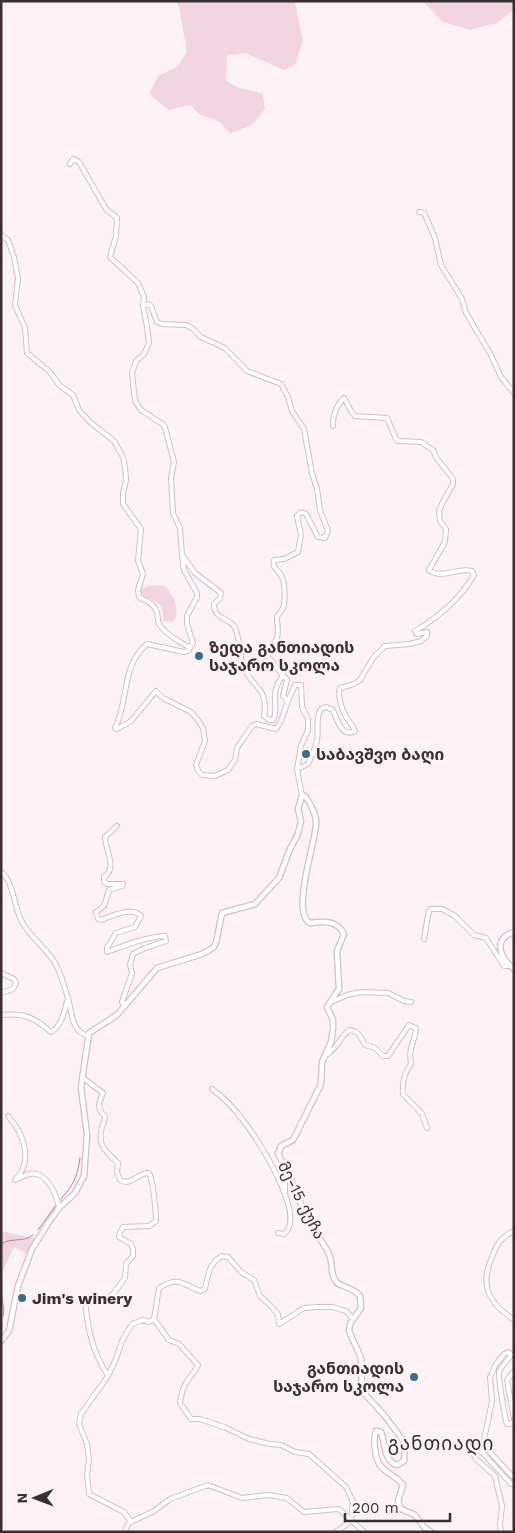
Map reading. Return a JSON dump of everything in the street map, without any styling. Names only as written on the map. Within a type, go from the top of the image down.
[{"type":"street","points":[[1,1340],[9,1331],[18,1286],[32,1249],[48,1222],[75,1193],[84,1176],[88,1135],[81,1091],[90,1032],[112,1018],[125,1006],[157,968],[202,954],[213,948],[216,943],[222,913],[255,904],[276,882],[298,834],[301,821],[298,808],[302,796],[297,769],[301,746],[308,730],[308,719],[302,707],[301,685],[295,685],[279,726],[276,729],[256,724],[252,726],[236,748],[235,760],[228,770],[215,776],[202,775],[196,765],[204,741],[203,728],[198,720],[191,712],[163,698],[156,691],[131,721],[117,730],[115,728],[121,714],[130,669],[136,654],[147,644],[184,652],[190,648],[193,643],[187,624],[187,616],[197,597],[197,592],[184,570],[180,528],[174,513],[171,478],[174,462],[166,431],[164,425],[142,410],[135,401],[132,373],[136,361],[144,354],[149,343],[143,306],[144,297],[138,283],[110,257],[116,236],[117,218],[106,209],[79,162],[73,159],[70,164]]},
{"type":"street","points":[[419,212],[424,213],[436,238],[441,265],[462,298],[466,313],[501,377],[514,393]]},
{"type":"street","points":[[1,235],[8,240],[14,256],[18,278],[15,306],[24,328],[27,353],[50,372],[59,385],[73,395],[79,410],[90,422],[114,441],[119,448],[125,466],[126,480],[123,504],[141,529],[138,561],[143,574],[138,594],[141,598],[152,604],[157,611],[158,623],[161,628],[190,648]]},
{"type":"street","points":[[143,306],[149,304],[157,322],[186,325],[194,329],[201,337],[225,348],[247,371],[281,384],[288,397],[292,411],[304,429],[320,510],[328,531],[325,538],[318,537],[306,514],[301,512],[297,516],[301,535],[298,552],[284,559],[274,560],[275,570],[280,573],[283,579],[284,605],[277,618],[278,633],[276,640],[267,651],[267,655],[287,680],[283,696],[288,701]]},
{"type":"street","points":[[297,769],[308,764],[314,751],[317,741],[318,716],[321,709],[326,707],[333,710],[338,725],[349,734],[355,731],[355,728],[345,716],[338,696],[340,688],[360,680],[373,658],[385,646],[410,644],[427,636],[427,632],[417,634],[415,631],[435,618],[454,602],[474,575],[470,570],[458,570],[442,575],[435,574],[429,570],[445,542],[446,528],[440,521],[440,511],[453,484],[453,479],[436,457],[433,450],[421,442],[396,439],[387,418],[356,416],[352,413],[344,398],[332,419],[333,426]]},
{"type":"street","points":[[182,555],[196,573],[221,593],[220,598],[214,604],[216,612],[235,628],[243,665],[264,696],[266,705],[264,716],[269,720],[273,720],[276,716],[275,690],[283,676]]},
{"type":"street","points":[[302,796],[305,796],[309,802],[316,818],[303,898],[305,920],[310,923],[324,920],[330,922],[341,929],[344,934],[337,951],[339,989],[329,1003]]},
{"type":"street","points":[[117,826],[108,832],[106,837],[105,842],[108,846],[110,870],[109,874],[104,877],[104,882],[107,884],[123,884],[109,890],[104,906],[96,912],[96,916],[101,920],[119,913],[132,912],[139,913],[141,916],[135,927],[116,933],[107,948],[107,952],[156,937],[165,936],[166,941],[133,954],[130,965],[132,973],[122,1002],[125,1006]]},
{"type":"street","points":[[1,872],[7,877],[23,924],[54,962],[68,998],[75,1027],[80,1034],[88,1036]]},
{"type":"street","points":[[424,940],[430,909],[442,909],[455,916],[474,935],[486,938],[504,966],[512,968]]},
{"type":"street","points":[[512,968],[503,959],[500,945],[502,939],[507,934],[514,932]]},
{"type":"street","points":[[1,973],[14,979],[16,983],[13,989],[1,993]]},
{"type":"street","points":[[329,1003],[347,995],[361,992],[388,993],[404,1001],[411,1002]]},
{"type":"street","points":[[1,1016],[20,1014],[38,1020],[51,1032],[58,1028],[61,1022],[68,998]]},
{"type":"street","name":"მე-15 ქუჩა","points":[[329,1003],[327,1009],[333,1020],[331,1042],[322,1062],[322,1079],[293,1140],[281,1146],[278,1154],[308,1221],[315,1234],[328,1250],[332,1260],[332,1273],[335,1281],[350,1288],[360,1296],[361,1308],[350,1324],[349,1331],[361,1358],[362,1391],[384,1415],[405,1443],[404,1462],[397,1465],[392,1464],[388,1458],[381,1432],[376,1432],[374,1442],[376,1460],[384,1471],[399,1480],[403,1485],[398,1502],[401,1509],[414,1515],[431,1532]]},
{"type":"street","points":[[325,1056],[335,1050],[349,1030],[359,1034],[365,1045],[375,1048],[383,1056],[388,1056],[410,1025],[416,1028],[416,1035],[409,1053],[411,1064],[407,1069],[402,1086],[403,1094],[422,1114],[427,1128]]},
{"type":"street","points":[[82,1077],[103,1093],[98,1108],[100,1113],[105,1116],[100,1131],[101,1140],[105,1152],[118,1163],[117,1172],[120,1180],[128,1182],[145,1172],[149,1173],[156,1210],[156,1221],[149,1226],[123,1227],[120,1232],[120,1237],[130,1244],[133,1256],[126,1264],[125,1278],[114,1293],[108,1300],[88,1298],[85,1301],[90,1338],[108,1376]]},
{"type":"street","points":[[212,1089],[224,1098],[242,1118],[256,1138],[285,1193]]},
{"type":"street","points":[[8,1116],[15,1124],[26,1149],[23,1168],[15,1180],[27,1174],[37,1174],[43,1177],[56,1194],[60,1208]]},
{"type":"street","points":[[278,1233],[284,1234],[288,1231],[291,1221],[285,1193],[285,1166]]},
{"type":"street","points":[[514,1231],[501,1238],[497,1244],[485,1278],[489,1294],[499,1310],[514,1320]]},
{"type":"street","points":[[336,1532],[351,1520],[353,1502],[346,1487],[309,1454],[295,1452],[281,1445],[249,1439],[224,1427],[200,1419],[191,1419],[180,1403],[186,1383],[198,1365],[179,1344],[169,1340],[154,1319],[159,1288],[176,1281],[183,1282],[200,1291],[205,1289],[208,1271],[222,1256],[228,1257],[241,1272],[254,1280],[260,1296],[278,1315],[279,1324],[304,1308],[317,1307],[333,1307],[346,1311],[353,1319]]},
{"type":"street","points":[[131,1522],[124,1512],[90,1494],[87,1474],[89,1460],[87,1444],[79,1424],[81,1414],[108,1376],[122,1341],[132,1324],[143,1320],[149,1322],[154,1319]]},
{"type":"street","points":[[514,1371],[507,1380],[514,1421],[507,1424],[499,1382],[500,1370],[511,1355],[509,1352],[504,1354],[496,1364],[490,1377],[492,1401],[483,1445],[514,1478]]},
{"type":"street","points":[[501,1532],[502,1506],[495,1476],[475,1458],[473,1451],[478,1450],[483,1453],[511,1484],[514,1484]]},
{"type":"street","points":[[125,1532],[128,1524],[154,1511],[170,1499],[208,1485],[242,1498],[268,1495],[287,1498],[304,1512],[338,1510],[364,1532]]},
{"type":"shaded area","points":[[176,1],[294,1],[303,41],[295,65],[284,70],[246,53],[227,55],[226,81],[239,88],[262,93],[265,109],[252,125],[230,134],[220,122],[199,114],[190,105],[169,110],[149,94],[158,76],[177,67],[187,52],[179,7]]},
{"type":"shaded area","points":[[422,1],[514,1],[514,10],[497,23],[470,30],[443,22]]},
{"type":"shaded area","points":[[161,585],[169,591],[175,601],[177,613],[173,622],[163,621],[160,605],[141,594],[140,590],[148,586]]},
{"type":"shaded area","points":[[1,1231],[37,1239],[27,1254],[14,1247],[2,1273],[3,1294],[1,1294]]},
{"type":"waterway","points":[[61,1199],[74,1180],[80,1158]]},
{"type":"waterway","points":[[38,1230],[56,1205]]},
{"type":"waterway","points":[[1,1244],[26,1239],[33,1235]]},
{"type":"waterway","points":[[1,1291],[3,1316]]},
{"type":"place","name":"ზედა განთიადის საჯარო სკოლა","points":[[199,656]]},
{"type":"place","name":"საბავშვო ბაღი","points":[[306,754]]},
{"type":"place","name":"Jim's winery","points":[[22,1298]]},
{"type":"place","name":"განთიადის საჯარო სკოლა","points":[[414,1377]]},
{"type":"district","name":"განთიადი","points":[[441,1443]]}]
